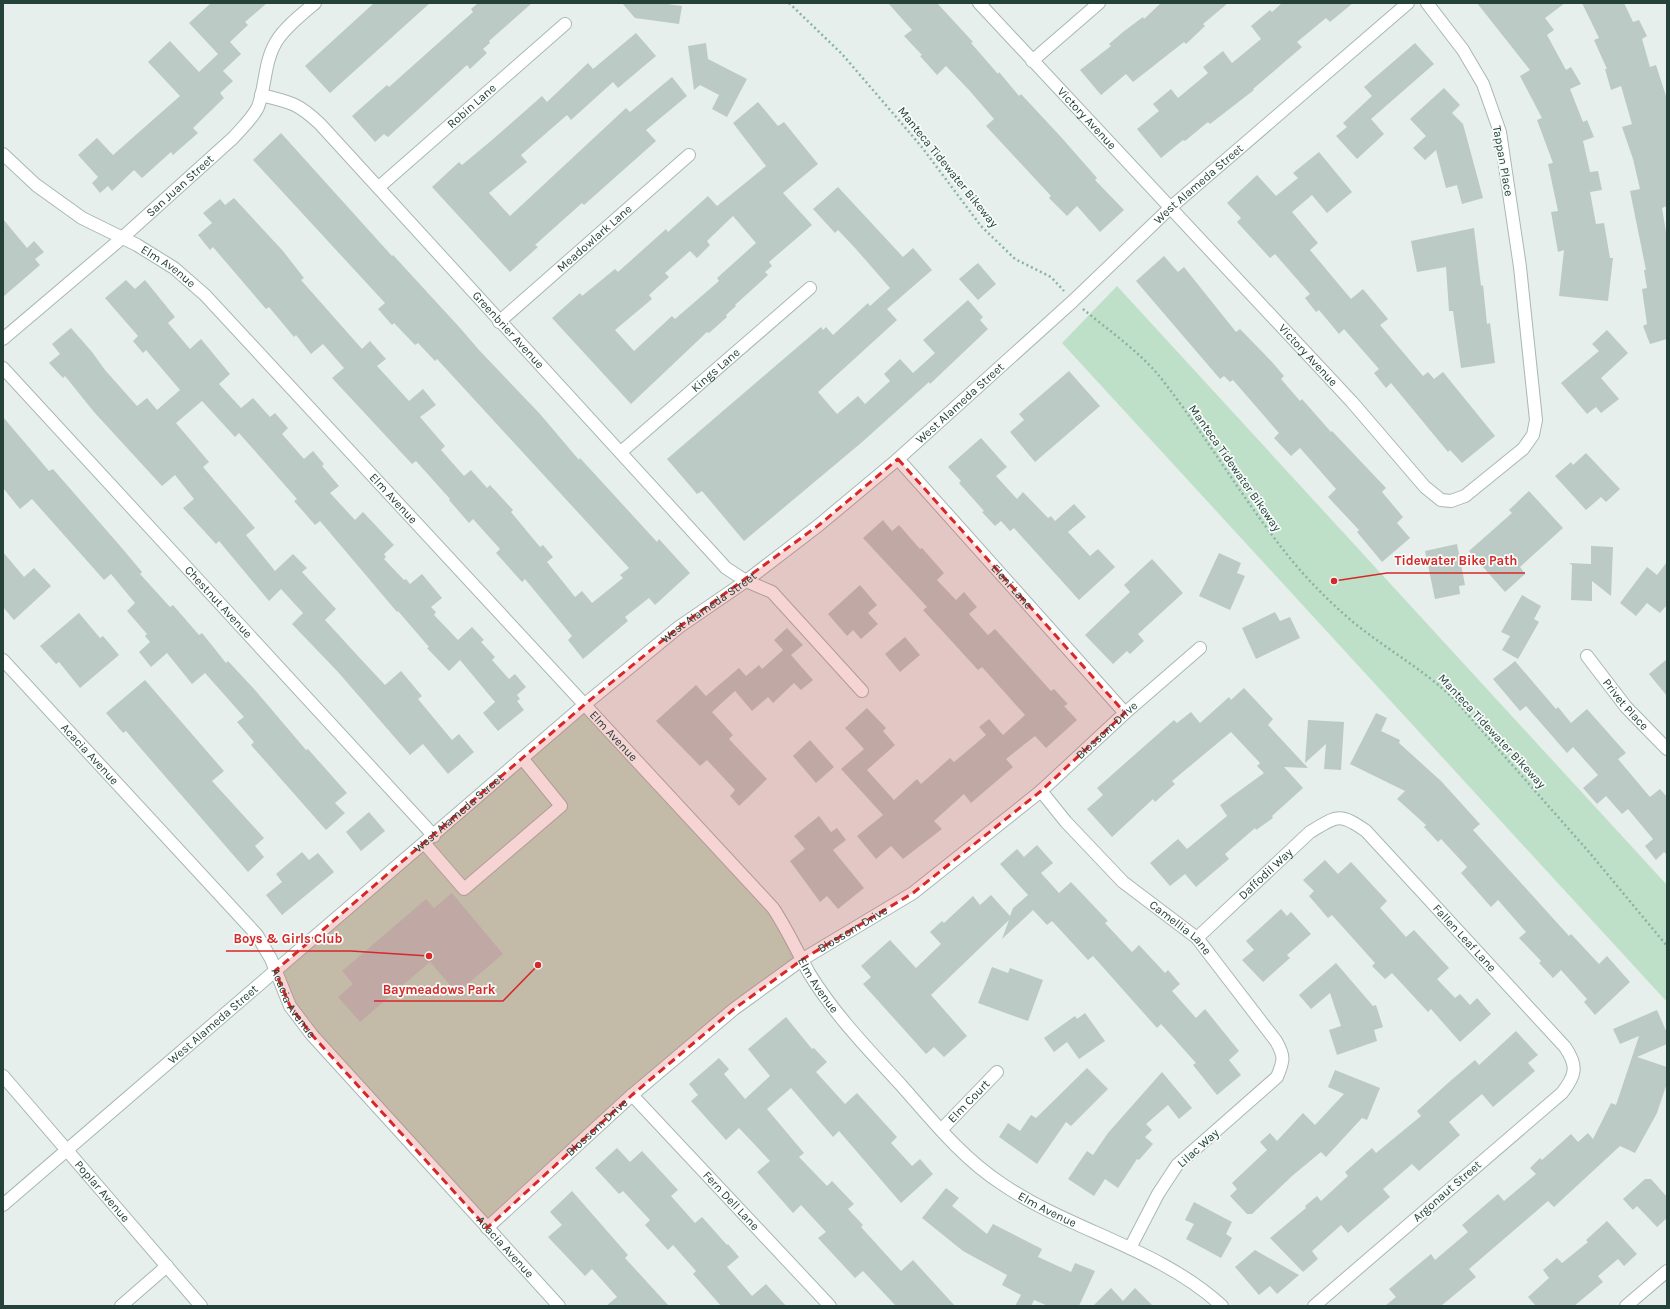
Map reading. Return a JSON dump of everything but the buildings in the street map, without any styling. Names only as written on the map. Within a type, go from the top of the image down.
[{"type":"street","name":"San Juan Street","points":[[3,339],[122,238],[233,138],[249,120],[257,108],[262,95],[267,62],[276,41],[315,3]]},
{"type":"street","name":"Victory Avenue","points":[[979,3],[1352,402],[1425,487],[1442,500],[1451,501],[1465,496],[1523,449],[1533,435],[1536,420],[1520,267]]},
{"type":"street","points":[[1032,61],[1100,3]]},
{"type":"street","name":"West Alameda Street","points":[[3,1205],[429,840],[584,705],[679,627],[746,581],[819,525],[898,459],[1073,301],[1170,208],[1408,3]]},
{"type":"street","name":"Tappan Place","points":[[1427,3],[1463,50],[1484,84],[1500,132],[1520,267]]},
{"type":"street","name":"Robin Lane","points":[[378,187],[565,24]]},
{"type":"street","name":"Greenbrier Avenue","points":[[262,95],[293,103],[305,110],[320,124],[726,568],[746,581],[772,592],[862,691]]},
{"type":"street","name":"Elm Avenue","points":[[3,154],[36,185],[59,202],[82,218],[122,238],[174,268],[205,295],[773,908],[785,925],[809,972],[838,1015],[965,1155],[1001,1184],[1031,1202],[1130,1248],[1181,1274],[1222,1306]]},
{"type":"street","name":"Meadowlark Lane","points":[[500,322],[689,155]]},
{"type":"street","name":"Kings Lane","points":[[621,452],[810,288]]},
{"type":"street","name":"Chestnut Avenue","points":[[3,368],[429,840],[464,889],[561,806],[522,758]]},
{"type":"street","name":"Eleni Lane","points":[[898,459],[1125,713]]},
{"type":"street","name":"Blossom Drive","points":[[487,1228],[632,1095],[734,1008],[803,959],[913,893],[1041,791],[1125,713],[1200,648]]},
{"type":"street","name":"Privet Place","points":[[1588,656],[1626,707],[1665,744]]},
{"type":"street","name":"Acacia Avenue","points":[[3,660],[257,935],[290,1006],[312,1035],[559,1306]]},
{"type":"street","name":"Camellia Lane","points":[[1041,791],[1066,822],[1123,882],[1197,938],[1282,1052],[1284,1062],[1277,1077],[1271,1082]]},
{"type":"street","name":"Daffodil Way","points":[[1197,938],[1310,832],[1331,820],[1340,818]]},
{"type":"street","name":"Fallen Leaf Lane","points":[[1340,818],[1350,820],[1372,837],[1564,1047],[1572,1057],[1574,1072]]},
{"type":"street","name":"Elm Court","points":[[941,1130],[997,1072]]},
{"type":"street","name":"Argonaut Street","points":[[1314,1306],[1562,1093],[1572,1080],[1574,1072]]},
{"type":"street","name":"Poplar Avenue","points":[[3,1076],[201,1306]]},
{"type":"street","name":"Lilac Way","points":[[1130,1248],[1158,1194],[1177,1165],[1271,1082]]},
{"type":"street","name":"Fern Dell Lane","points":[[632,1095],[830,1306]]},
{"type":"street","points":[[121,1306],[167,1266]]},
{"type":"street","points":[[1626,1306],[1667,1270]]},
{"type":"path","name":"Manteca Tidewater Bikeway","points":[[789,3],[842,54],[921,146],[981,226],[1015,259],[1051,277],[1073,301],[1130,348],[1160,376],[1273,536],[1299,569],[1329,601],[1354,622],[1434,679],[1454,699],[1590,852],[1667,946]]},
{"type":"highlighted area","points":[[898,459],[1125,713],[1041,791],[913,893],[803,959],[734,1009],[632,1095],[487,1228],[312,1035],[290,1006],[275,971],[584,705],[679,627],[819,525]]},
{"type":"green space","points":[[1117,286],[1667,885],[1667,1002],[1062,343]]},
{"type":"green space","points":[[584,705],[773,908],[803,959],[734,1009],[487,1228],[312,1035],[275,971]]},
{"type":"place","name":"Tidewater Bike Path","points":[[1334,581]]},
{"type":"place","name":"Boys & Girls Club","points":[[429,956]]},
{"type":"place","name":"Baymeadows Park","points":[[538,965]]}]
